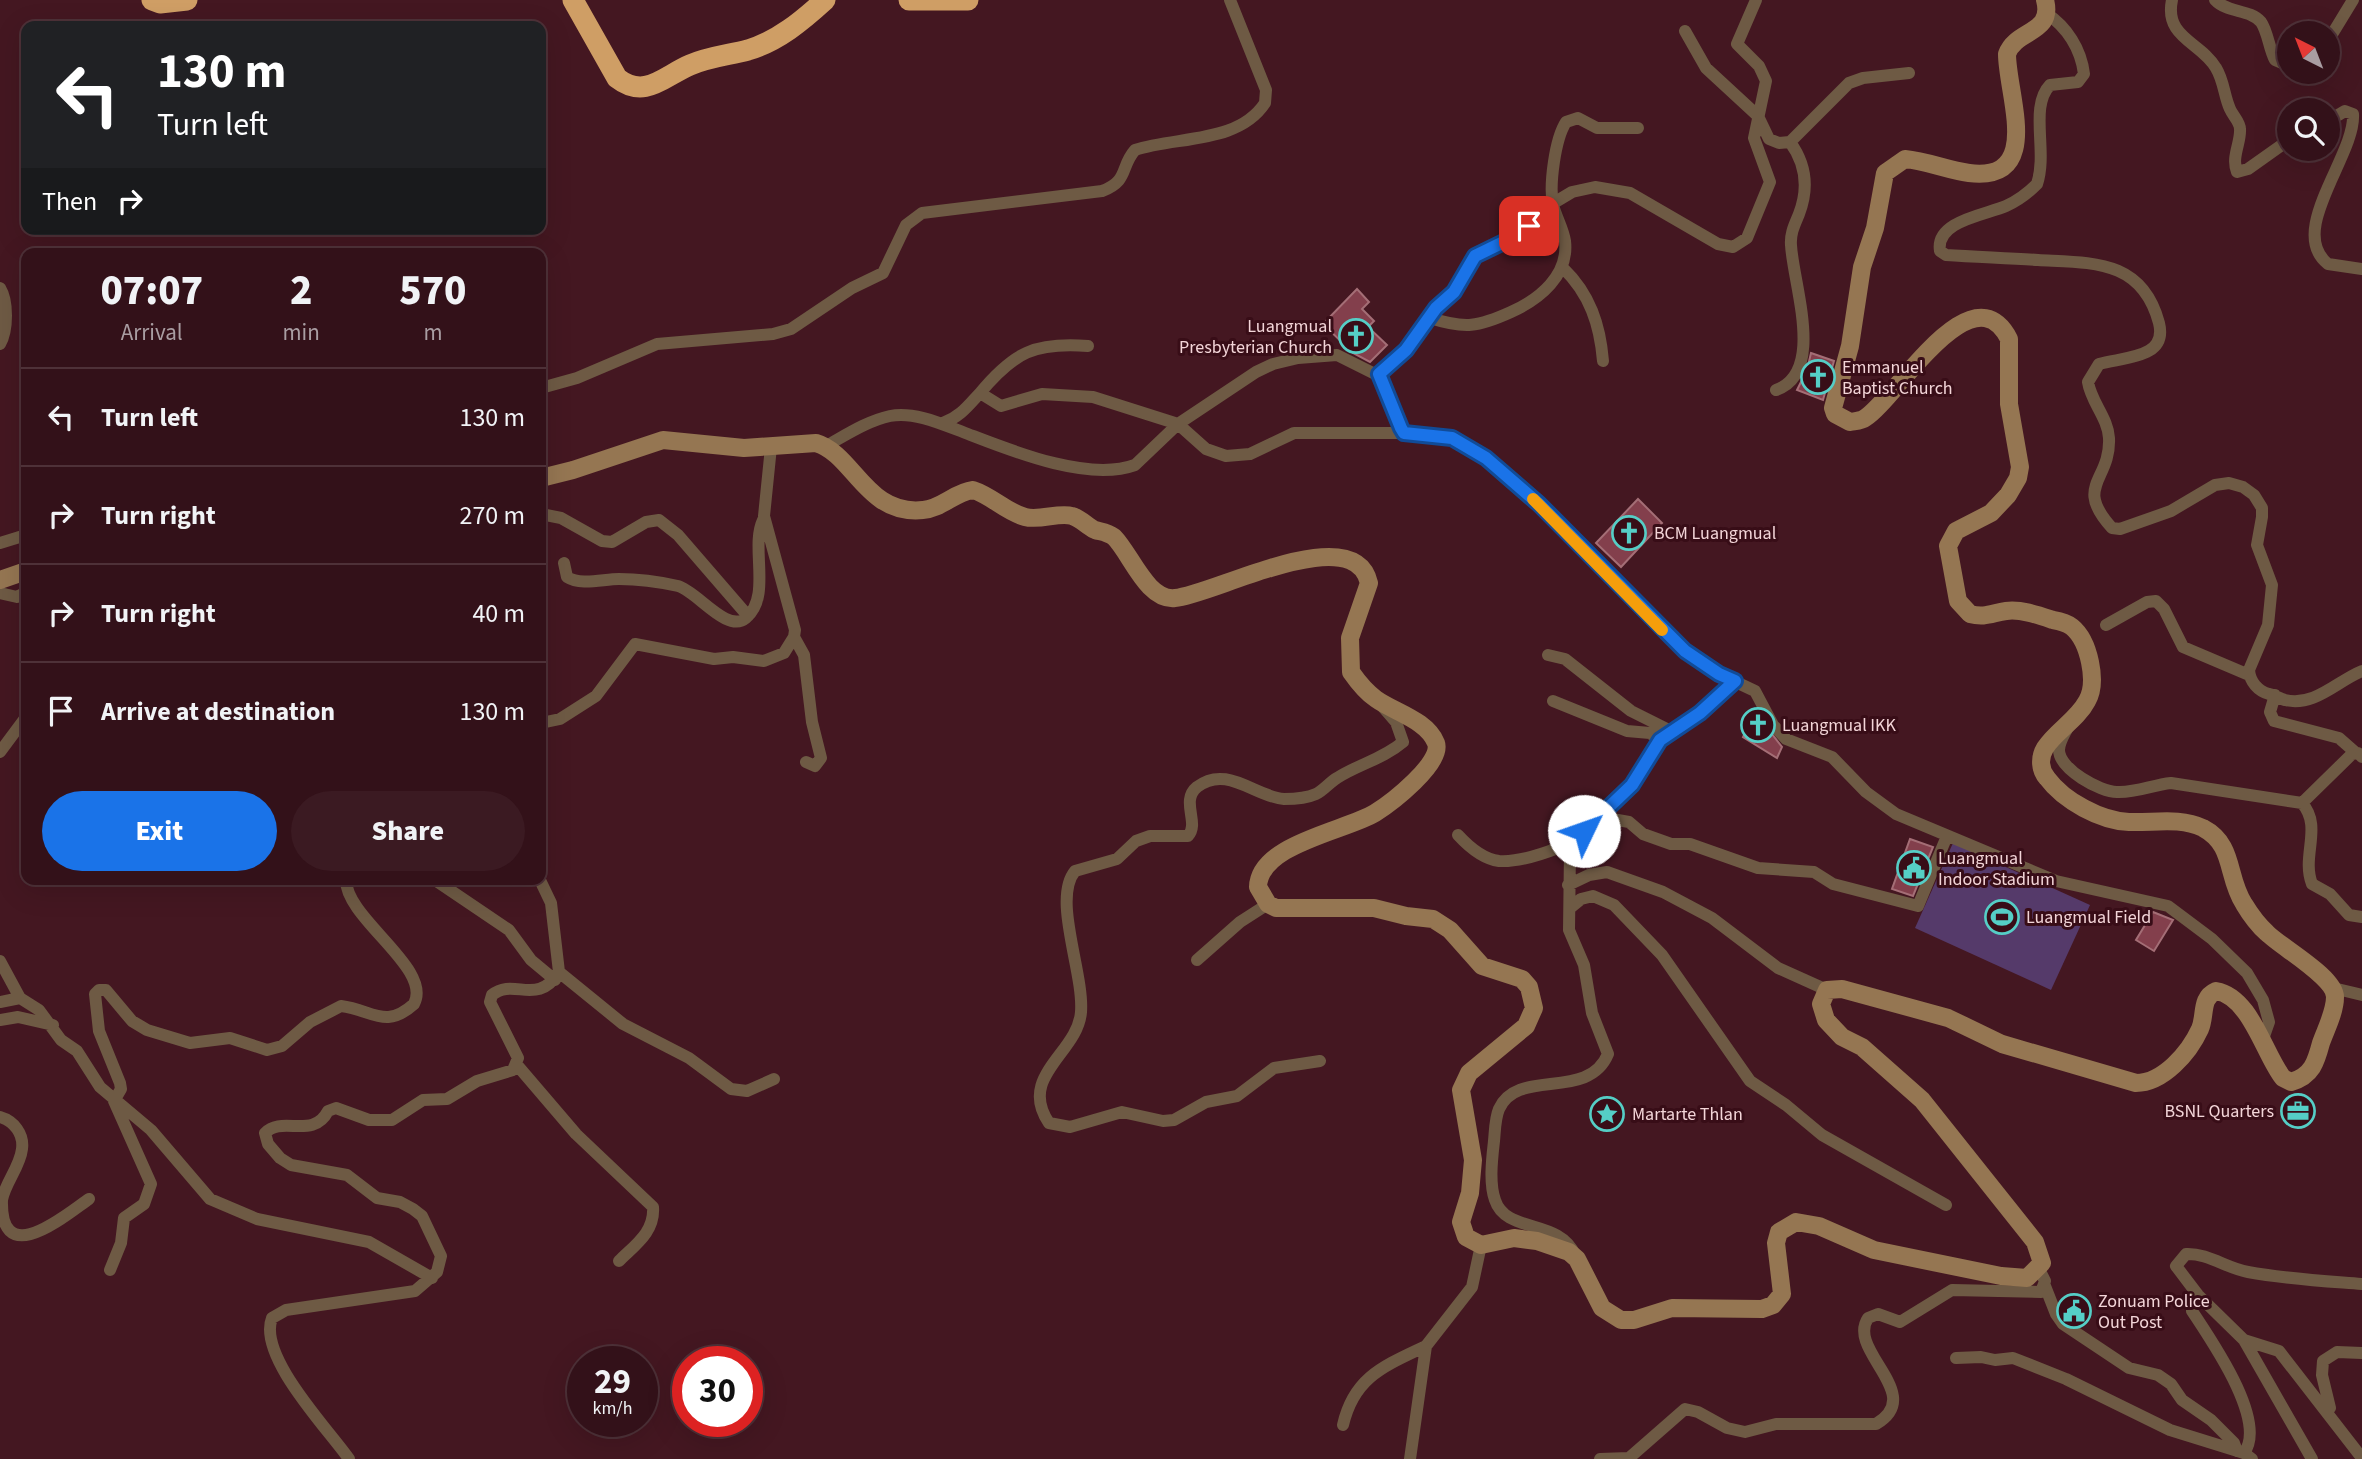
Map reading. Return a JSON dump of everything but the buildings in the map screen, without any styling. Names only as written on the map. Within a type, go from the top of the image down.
[{"type":"highway","points":[[152,0],[170,3],[187,0]]},
{"type":"highway","points":[[573,0],[617,78],[626,85],[645,88],[691,64],[747,50],[774,39],[789,31],[825,0]]},
{"type":"highway","points":[[908,0],[968,0]]},
{"type":"street","points":[[546,387],[577,378],[657,344],[773,334],[791,329],[852,288],[883,273],[906,225],[922,213],[1102,191],[1124,176],[1129,157],[1135,150],[1231,130],[1249,120],[1265,103],[1266,90],[1230,0]]},
{"type":"street","points":[[1379,374],[1406,350],[1459,286],[1475,256],[1516,236],[1552,204],[1583,189],[1620,189],[1717,244],[1725,247],[1741,243],[1753,228],[1770,182],[1755,145],[1758,116],[1765,91],[1764,73],[1737,44],[1756,0]]},
{"type":"street","points":[[2172,0],[2170,14],[2176,30],[2186,43],[2207,57],[2217,69],[2226,100],[2240,125],[2236,172],[2241,173],[2248,169],[2277,148]]},
{"type":"street","points":[[2215,0],[2230,10],[2256,18],[2262,24],[2277,61]]},
{"type":"street","points":[[2340,21],[2353,0]]},
{"type":"street","points":[[2046,7],[2074,42],[2084,74],[2078,82],[2050,85],[2040,100],[2043,148],[2036,184],[2007,205],[1943,233],[1938,243],[1940,251],[1946,255],[2106,265],[2134,279],[2146,293],[2157,316],[2160,341],[2150,352],[2099,364],[2088,382],[2109,439],[2094,502],[2112,528],[2120,529],[2171,511],[2215,485],[2229,483],[2243,487],[2259,501],[2262,517],[2257,545],[2272,585],[2268,625],[2249,675]]},
{"type":"street","points":[[2046,7],[2042,24],[2014,43],[2007,54],[2017,142],[2015,152],[2005,166],[1979,173],[1905,159],[1885,173],[1875,228],[1862,267],[1850,345],[1833,408],[1835,414],[1850,422],[1865,419],[1919,360],[1959,324],[1979,318],[1998,325],[2005,332],[2009,340],[2010,404],[2020,467],[2018,478],[2008,495],[1991,513],[1956,531],[1948,546],[1958,601],[1970,614],[1989,617],[2007,611],[2023,612],[2071,626],[2080,636],[2090,670],[2091,694],[2069,724],[2045,749],[2041,765],[2047,779],[2082,807],[2102,816],[2127,822],[2169,820],[2192,824],[2218,839],[2228,855],[2235,888],[2256,920],[2276,941],[2333,988],[2341,987],[2362,995]]},
{"type":"street","points":[[1685,31],[1710,74],[1758,116],[1769,139],[1779,143],[1790,142],[1849,83],[1863,78],[1909,73]]},
{"type":"street","points":[[2340,114],[2344,111],[2353,114],[2349,136],[2340,158]]},
{"type":"street","points":[[1430,318],[1452,325],[1482,324],[1519,308],[1548,286],[1563,268],[1564,238],[1552,204],[1558,135],[1566,122],[1578,118],[1597,128],[1638,128]]},
{"type":"street","points":[[1776,390],[1787,386],[1801,364],[1805,342],[1791,242],[1805,196],[1805,176],[1799,153],[1790,142]]},
{"type":"street","points":[[2339,161],[2325,194],[2314,234],[2315,248],[2328,264],[2362,269]]},
{"type":"street","points":[[1563,268],[1577,282],[1595,314],[1603,362]]},
{"type":"street","points":[[0,288],[4,294],[5,330],[0,344]]},
{"type":"street","points":[[943,423],[958,416],[1012,362],[1029,351],[1049,344],[1088,346]]},
{"type":"street","points":[[546,477],[663,440],[744,448],[804,443],[826,446],[889,416],[915,417],[943,423],[1048,461],[1112,469],[1135,465],[1178,424],[1256,372],[1298,358],[1337,355],[1379,374],[1404,433]]},
{"type":"street","points":[[980,393],[1002,406],[1042,394],[1083,396],[1178,424],[1206,449],[1226,456],[1250,454],[1294,433],[1404,433],[1452,438],[1486,458],[1539,504],[1685,651],[1719,674],[1755,691],[1773,725],[1786,739],[1832,757],[1866,792],[1888,808],[1947,836],[2056,881],[2168,906],[2212,939],[2246,973],[2267,1012],[2269,1022],[2263,1039]]},
{"type":"street","points":[[826,446],[866,490],[911,510],[928,510],[964,491],[973,490],[1027,517],[1071,515],[1112,536],[1127,551],[1152,589],[1170,598],[1189,595],[1290,562],[1347,559],[1362,567],[1369,583],[1350,638],[1350,672],[1396,722],[1403,742],[1390,754],[1337,778],[1317,794],[1301,798],[1274,797],[1229,779],[1206,782],[1195,788],[1189,800],[1192,828],[1188,836],[1150,836],[1136,841],[1117,859],[1075,871],[1067,884],[1065,909],[1082,983],[1080,1020],[1076,1032],[1047,1070],[1042,1082],[1042,1105],[1049,1123],[1057,1126],[1089,1124],[1122,1112],[1163,1121],[1174,1120],[1206,1102],[1237,1096],[1274,1068],[1320,1061]]},
{"type":"street","points":[[564,564],[567,577],[574,581],[620,579],[674,586],[688,590],[726,620],[737,622],[748,616],[755,606],[757,593],[760,525],[764,516],[771,447]]},
{"type":"street","points":[[546,515],[561,518],[601,541],[612,542],[646,522],[659,520],[678,535],[748,616]]},
{"type":"street","points":[[764,516],[792,614],[794,637],[804,655],[812,722],[821,758],[815,766],[806,762]]},
{"type":"street","points":[[0,543],[21,537]]},
{"type":"street","points":[[0,580],[21,572]]},
{"type":"street","points":[[0,593],[17,597],[21,595]]},
{"type":"street","points":[[2106,625],[2147,602],[2156,601],[2164,609],[2183,647],[2249,675],[2263,692],[2285,700],[2314,697],[2362,671]]},
{"type":"street","points":[[546,722],[560,719],[596,696],[635,644],[714,659],[733,657],[764,661],[778,657],[794,637]]},
{"type":"street","points":[[1548,655],[1565,659],[1665,736]]},
{"type":"street","points":[[1735,681],[1700,713],[1665,736],[1632,785],[1575,839],[1567,862],[1569,930],[1584,965],[1592,1013],[1608,1054],[1603,1065],[1582,1080],[1534,1087],[1506,1099],[1499,1108],[1495,1125],[1492,1177],[1499,1209],[1515,1220],[1564,1237],[1602,1308],[1621,1320],[1634,1320],[1672,1308],[1762,1308],[1773,1305],[1782,1294],[1776,1243],[1779,1232],[1796,1222],[1819,1226],[1874,1250],[2001,1276],[2042,1277]]},
{"type":"street","points":[[2069,724],[2060,745],[2062,760],[2080,775],[2113,792],[2134,792],[2151,785],[2171,783],[2302,803],[2359,755],[2339,738],[2274,721],[2270,712],[2275,695]]},
{"type":"street","points":[[1376,699],[1431,735],[1438,752],[1435,761],[1375,813],[1314,836],[1269,864],[1261,872],[1258,887],[1268,904],[1287,909],[1374,908],[1433,919],[1450,930],[1482,966],[1522,979],[1529,987],[1534,1008],[1526,1026],[1469,1073],[1461,1090],[1473,1160],[1470,1193],[1461,1222],[1466,1237],[1481,1245],[1514,1238],[1537,1241],[1560,1248],[1577,1259]]},
{"type":"street","points":[[1553,701],[1627,731],[1665,736]]},
{"type":"street","points":[[0,751],[21,724]]},
{"type":"street","points":[[2302,803],[2313,822],[2308,867],[2312,884],[2330,894],[2349,915],[2362,917]]},
{"type":"street","points":[[1458,835],[1482,855],[1499,861],[1535,854],[1589,835],[1612,819],[1629,822],[1643,834],[1671,844],[1690,844],[1758,867],[1814,872],[1833,884],[1918,906],[1947,836]]},
{"type":"street","points":[[1568,885],[1589,875],[1607,872],[1663,891],[1712,918],[1778,968],[1827,990],[1842,989],[1948,1018],[2002,1044],[2136,1083],[2147,1083],[2157,1078],[2185,1052],[2199,1030],[2206,1000],[2216,991],[2230,997],[2263,1039],[2283,1078],[2291,1082],[2301,1079],[2315,1063],[2333,1008],[2333,988]]},
{"type":"street","points":[[114,1101],[121,1089],[99,1031],[94,999],[99,990],[106,990],[132,1021],[147,1030],[190,1043],[230,1038],[267,1050],[282,1045],[310,1022],[341,1006],[391,1019],[414,1004],[417,992],[412,976],[353,904],[346,894],[346,885]]},
{"type":"street","points":[[442,885],[509,930],[531,960],[623,1024],[690,1058],[731,1089],[747,1091],[774,1079]]},
{"type":"street","points":[[542,885],[551,904],[557,976]]},
{"type":"street","points":[[1570,908],[1581,899],[1593,896],[1615,905],[1662,955],[1750,1081],[1787,1105],[1822,1135],[1946,1205]]},
{"type":"street","points":[[1197,960],[1240,922],[1268,904]]},
{"type":"street","points":[[0,961],[20,998],[39,1010],[53,1025],[61,1040],[77,1051],[92,1077],[114,1101],[151,1130],[211,1199],[257,1219],[369,1242],[432,1278]]},
{"type":"street","points":[[349,1459],[293,1387],[271,1334],[272,1318],[286,1310],[415,1291],[432,1278],[441,1264],[441,1256],[422,1216],[400,1202],[377,1198],[347,1175],[291,1165],[274,1151],[265,1138],[265,1133],[276,1127],[300,1128],[323,1119],[328,1111],[336,1108],[369,1120],[391,1120],[423,1100],[447,1098],[477,1081],[507,1073],[517,1065],[518,1058],[492,1010],[492,995],[503,989],[539,991],[557,976]]},
{"type":"street","points":[[1600,1459],[1629,1458],[1685,1409],[1698,1412],[1727,1428],[1745,1432],[1776,1424],[1876,1424],[1888,1414],[1892,1395],[1887,1377],[1871,1355],[1865,1337],[1868,1318],[1878,1314],[1900,1322],[1952,1290],[2041,1292],[2041,1254],[2035,1242],[1922,1100],[1862,1047],[1842,1037],[1831,1027],[1821,1004],[1827,990]]},
{"type":"street","points":[[0,1002],[20,998]]},
{"type":"street","points":[[0,1020],[18,1017],[53,1025]]},
{"type":"street","points":[[517,1065],[576,1134],[653,1207],[654,1220],[648,1232],[619,1261]]},
{"type":"street","points":[[110,1270],[121,1243],[124,1219],[144,1204],[151,1184],[114,1101]]},
{"type":"street","points":[[0,1116],[9,1119],[21,1135],[22,1151],[2,1198],[1,1215],[9,1232],[15,1235],[33,1234],[89,1199]]},
{"type":"street","points":[[1343,1425],[1355,1391],[1367,1379],[1426,1346],[1472,1287],[1481,1245]]},
{"type":"street","points":[[2312,1459],[2244,1340],[2178,1272],[2176,1266],[2186,1254],[2196,1254],[2244,1272],[2312,1282],[2362,1284]]},
{"type":"street","points":[[2042,1277],[2056,1314],[2063,1324],[2129,1368],[2158,1375],[2171,1384],[2182,1400],[2211,1420],[2245,1454]]},
{"type":"street","points":[[2192,1311],[2239,1390],[2251,1439],[2245,1454]]},
{"type":"street","points":[[2244,1340],[2279,1351],[2362,1458]]},
{"type":"street","points":[[1410,1459],[1426,1346]]},
{"type":"street","points":[[2333,1418],[2322,1375],[2323,1361],[2337,1352],[2362,1353]]},
{"type":"street","points":[[1956,1358],[2013,1358],[2067,1379],[2170,1430],[2245,1454]]},
{"type":"shaded area","name":"Luangmual Field","points":[[1953,843],[2090,905],[2051,990],[1915,928]]},
{"type":"slow traffic","points":[[1533,499],[1589,552],[1662,630]]},
{"type":"place","name":"Luangmual Presbyterian Church","points":[[1356,336]]},
{"type":"place","name":"Emmanuel Baptist Church","points":[[1818,377]]},
{"type":"place","name":"BCM Luangmual","points":[[1629,533]]},
{"type":"place","name":"Luangmual IKK","points":[[1758,725]]},
{"type":"place","name":"Luangmual Indoor Stadium","points":[[1914,868]]},
{"type":"place","name":"Luangmual Field","points":[[2002,917]]},
{"type":"place","name":"BSNL Quarters","points":[[2298,1111]]},
{"type":"place","name":"Martarte Thlan","points":[[1607,1114]]},
{"type":"place","name":"Zonuam Police Out Post","points":[[2074,1311]]},
{"type":"route","points":[[1529,226],[1516,236],[1475,256],[1459,286],[1436,308],[1406,350],[1379,374],[1401,428],[1404,433],[1452,438],[1486,458],[1589,552],[1685,651],[1719,674],[1735,681],[1700,713],[1660,740],[1632,785],[1584,831]]}]
